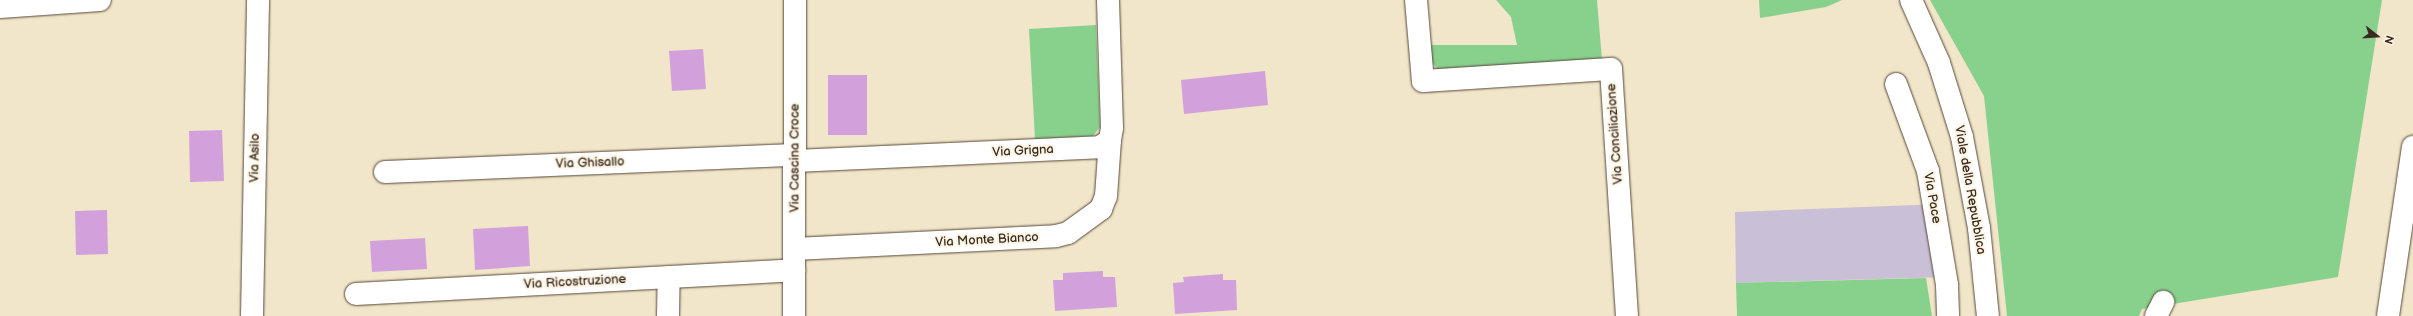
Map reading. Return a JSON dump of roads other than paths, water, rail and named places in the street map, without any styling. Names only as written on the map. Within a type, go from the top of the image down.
[{"type":"main road","points":[[0,7],[100,0]]},
{"type":"main road","name":"Via Asilo","points":[[252,316],[258,0]]},
{"type":"main road","name":"Via Cascina Croce","points":[[794,316],[795,0]]},
{"type":"main road","points":[[1108,0],[1112,128],[1110,140]]},
{"type":"main road","name":"Via Conciliazione","points":[[1416,0],[1423,80],[1611,69],[1627,316]]},
{"type":"main road","name":"Viale della Repubblica","points":[[1911,0],[1939,63],[1962,137],[1979,228],[1988,316]]},
{"type":"main road","name":"Via Pace","points":[[1896,84],[1928,171],[1947,285],[1948,316]]},
{"type":"main road","name":"Via Grigna","points":[[795,158],[1100,147],[1110,140]]},
{"type":"main road","name":"Via Monte Bianco","points":[[794,260],[1056,236],[1068,233],[1101,209],[1106,196],[1110,140]]},
{"type":"main road","points":[[2388,316],[2413,147]]},
{"type":"main road","name":"Via Ghisallo","points":[[385,172],[795,158]]},
{"type":"main road","name":"Via Ricostruzione","points":[[356,294],[669,277],[794,260]]},
{"type":"main road","points":[[668,316],[669,277]]}]
